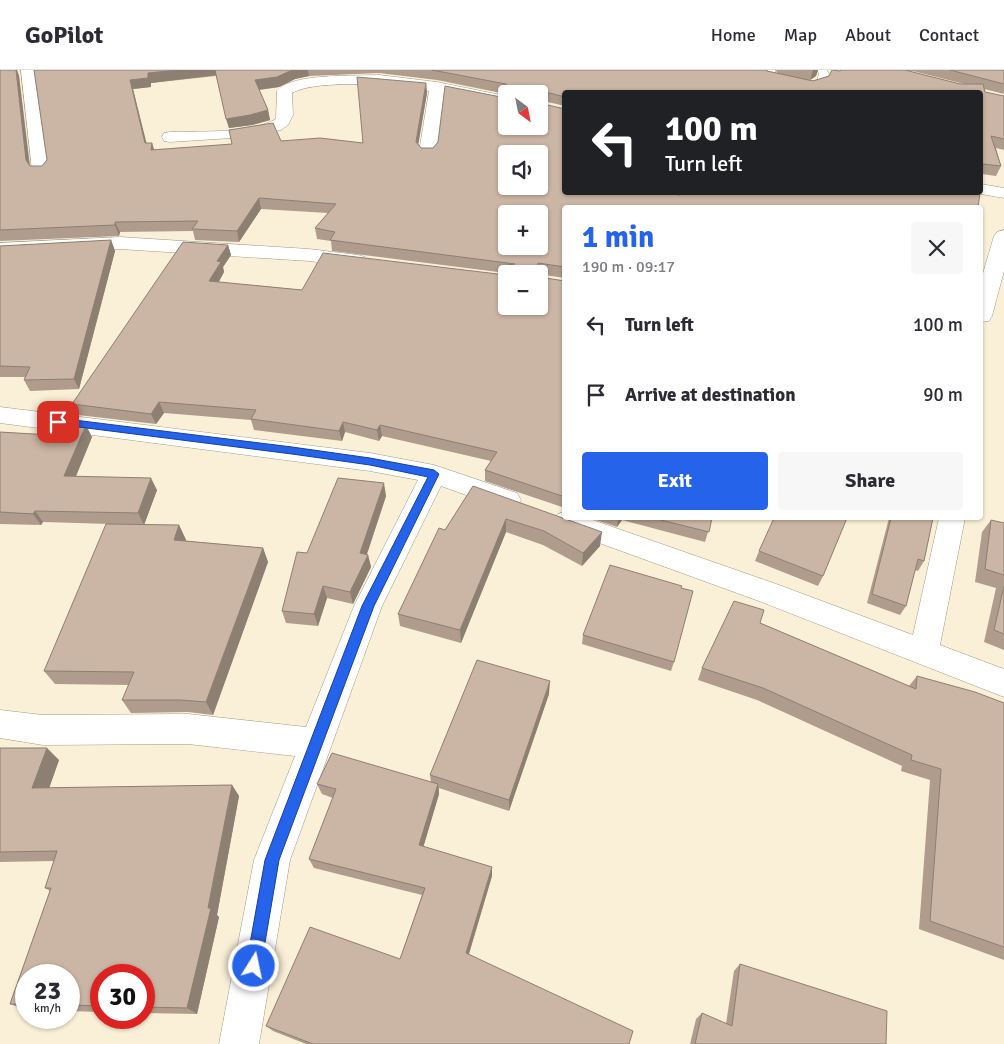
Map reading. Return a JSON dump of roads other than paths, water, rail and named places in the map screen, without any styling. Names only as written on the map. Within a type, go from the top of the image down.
[{"type":"street","points":[[20,70],[41,170]]},
{"type":"street","points":[[170,137],[250,132],[276,126],[282,122],[284,116],[285,91],[303,84],[379,80],[436,87],[498,99]]},
{"type":"street","points":[[428,152],[436,87]]},
{"type":"street","points":[[983,189],[1004,193]]},
{"type":"street","points":[[983,309],[1004,236]]},
{"type":"street","points":[[0,249],[120,243],[308,255],[378,263]]},
{"type":"street","points":[[0,415],[292,451],[370,462],[434,474],[924,651],[1004,683]]},
{"type":"street","points":[[239,1044],[272,860],[368,606],[434,474]]},
{"type":"street","points":[[924,651],[952,520]]},
{"type":"street","points":[[0,724],[43,730],[188,729],[316,743]]},
{"type":"lane","points":[[770,70],[769,77],[810,86],[822,82],[824,74],[822,70]]}]
